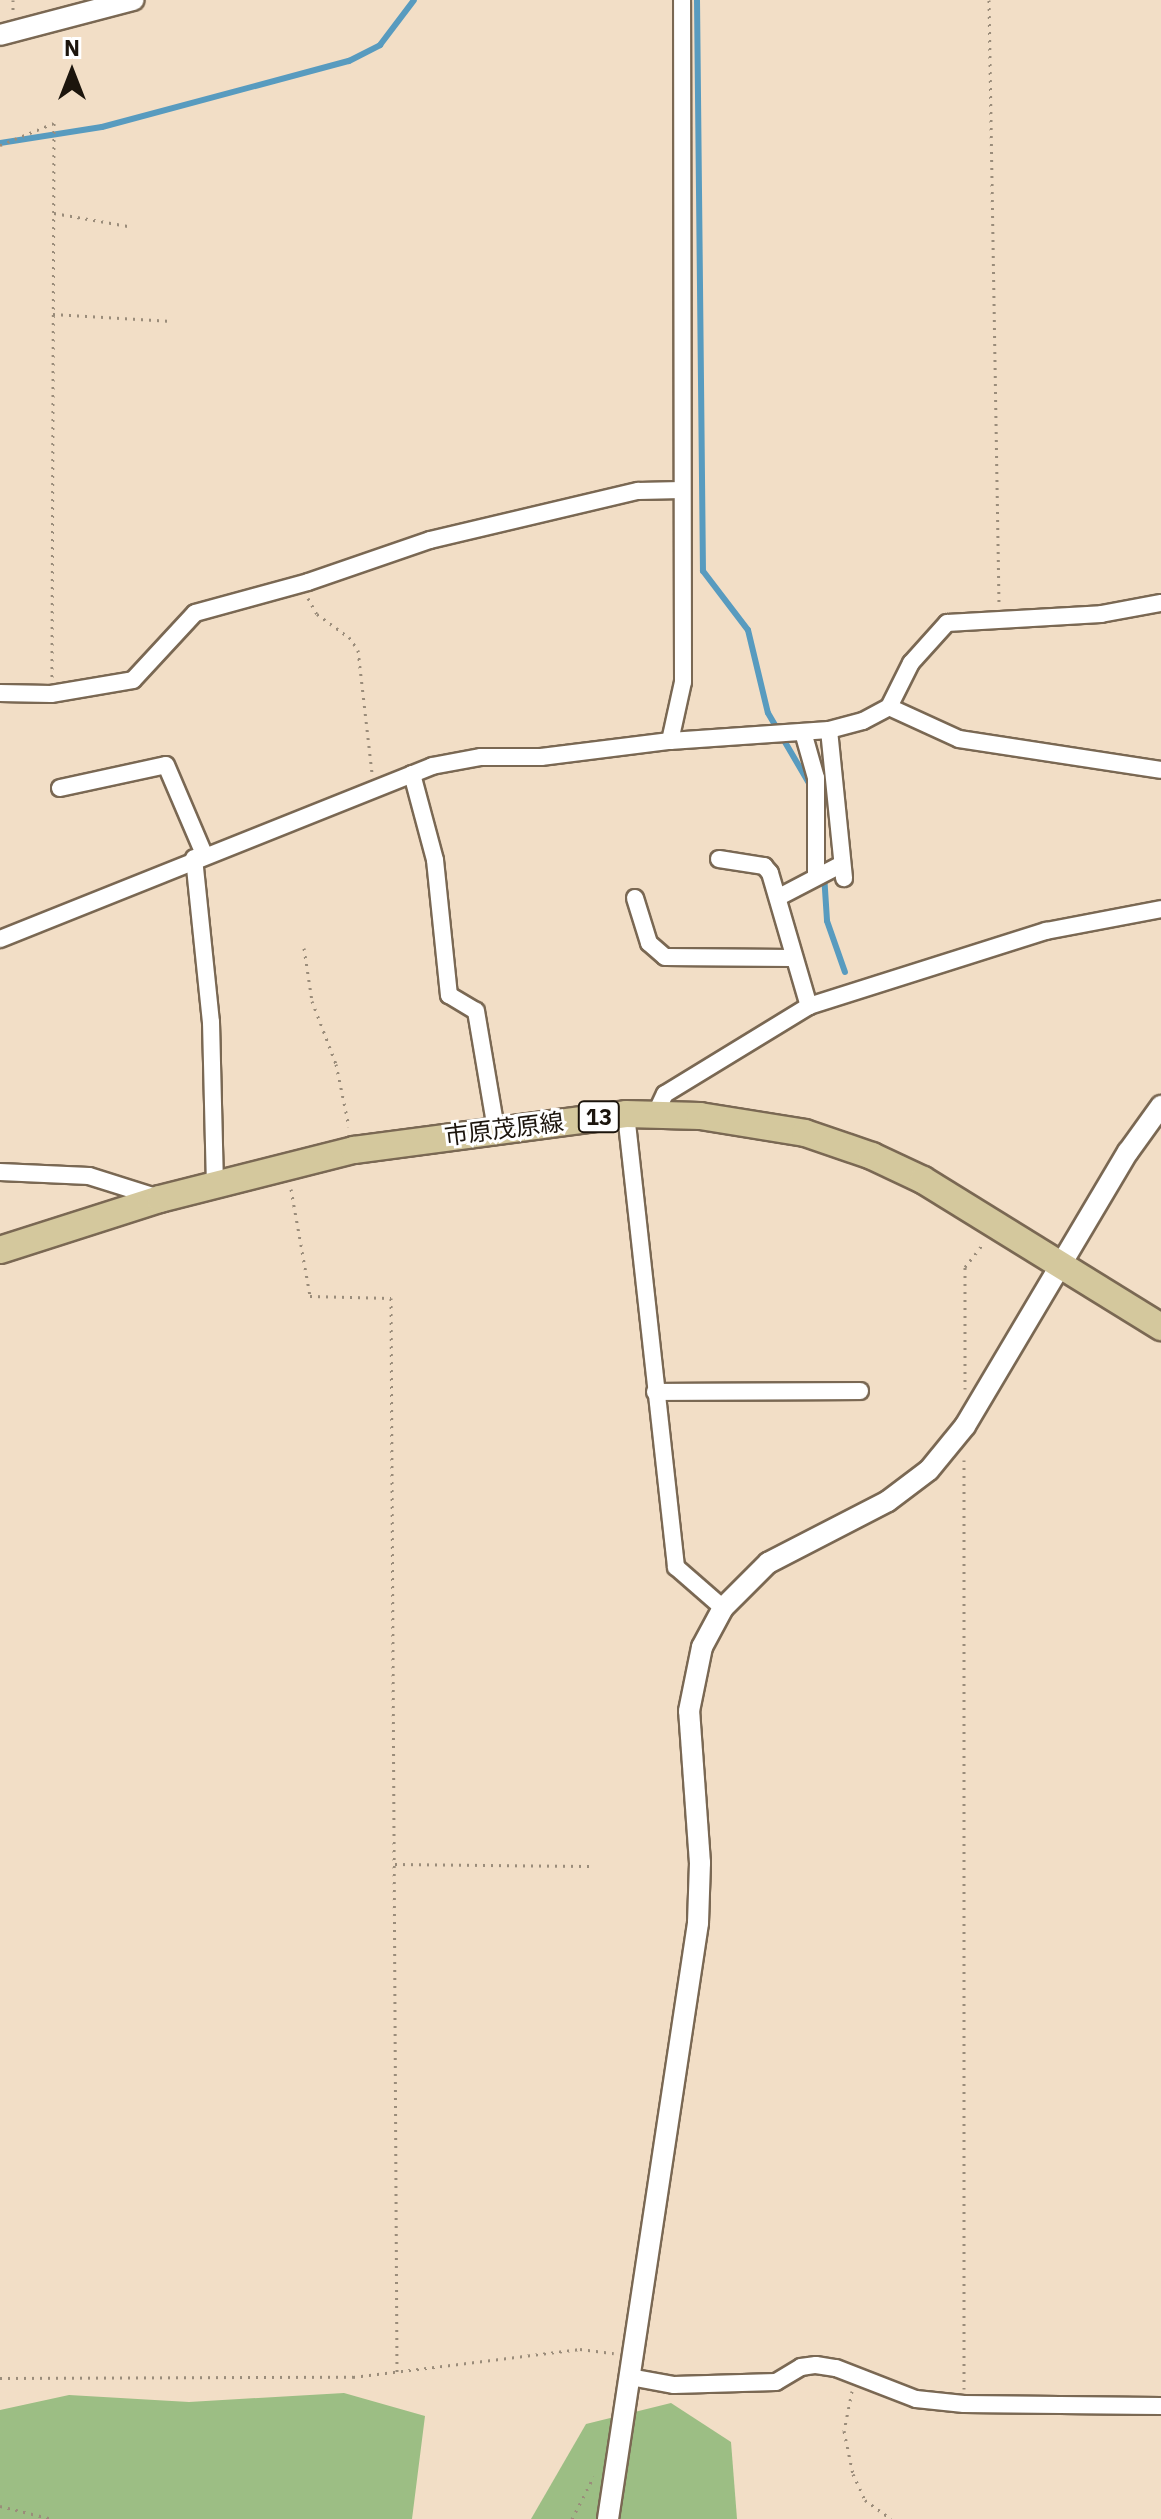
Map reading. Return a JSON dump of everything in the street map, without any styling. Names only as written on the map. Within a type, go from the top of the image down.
[{"type":"main road","name":"市原茂原線","points":[[0,1250],[160,1199],[354,1150],[496,1129],[656,1113],[733,1119],[841,1143],[923,1180],[1161,1327]]},
{"type":"street","points":[[0,35],[133,0]]},
{"type":"street","points":[[670,741],[683,682],[682,0]]},
{"type":"street","points":[[0,693],[51,694],[133,680],[195,613],[308,582],[430,540],[536,513],[638,491],[682,490]]},
{"type":"street","points":[[0,939],[199,856],[412,774],[481,757],[541,757],[670,741],[829,730],[863,721],[889,707],[911,663],[947,623],[999,617],[1101,614],[1161,603]]},
{"type":"street","points":[[889,707],[959,739],[1161,770]]},
{"type":"street","points":[[779,897],[816,875],[843,871],[829,730]]},
{"type":"street","points":[[803,732],[816,778],[816,875]]},
{"type":"street","points":[[60,788],[166,765],[199,856],[211,1022],[215,1186]]},
{"type":"street","points":[[412,774],[435,860],[449,995],[476,1011],[496,1129]]},
{"type":"street","points":[[719,859],[764,866],[779,897],[792,958],[809,1006]]},
{"type":"street","points":[[635,898],[649,943],[665,957],[792,958]]},
{"type":"street","points":[[656,1113],[665,1094],[809,1006],[1046,931],[1161,909]]},
{"type":"street","points":[[608,2519],[698,1923],[700,1863],[689,1711],[702,1647],[723,1608],[768,1563],[888,1501],[929,1470],[965,1426],[1059,1264],[1161,1106]]},
{"type":"street","points":[[626,1114],[676,1567],[723,1608]]},
{"type":"street","points":[[0,1172],[89,1176],[160,1199]]},
{"type":"street","points":[[655,1392],[860,1391]]},
{"type":"street","points":[[630,2377],[674,2385],[776,2382],[816,2365],[859,2377],[916,2399],[964,2404],[1161,2406]]},
{"type":"path","points":[[989,0],[999,617]]},
{"type":"path","points":[[0,145],[54,123],[51,694]]},
{"type":"path","points":[[54,213],[128,226]]},
{"type":"path","points":[[53,314],[172,321]]},
{"type":"path","points":[[308,582],[309,600],[317,614],[349,637],[358,650],[375,788]]},
{"type":"path","points":[[304,948],[312,1001],[336,1064],[354,1150]]},
{"type":"path","points":[[286,1166],[310,1296],[391,1298],[397,2372]]},
{"type":"path","points":[[964,2404],[960,1608],[965,1267],[998,1226]]},
{"type":"path","points":[[395,1864],[589,1866]]},
{"type":"path","points":[[0,2378],[353,2377],[580,2349],[634,2356]]},
{"type":"path","points":[[859,2377],[848,2399],[844,2431],[853,2474],[865,2500],[891,2519]]},
{"type":"path","points":[[0,2506],[52,2519]]},
{"type":"green space","points":[[344,2393],[425,2416],[412,2519],[0,2519],[0,2410],[69,2395],[189,2402]]},
{"type":"green space","points":[[671,2403],[731,2442],[737,2519],[531,2519],[586,2424]]},
{"type":"waterway","points":[[0,143],[102,127],[349,61],[380,45],[414,0]]},
{"type":"waterway","points":[[697,0],[703,571],[748,630],[768,713],[810,785]]},
{"type":"waterway","points":[[824,874],[827,921],[845,972]]}]
